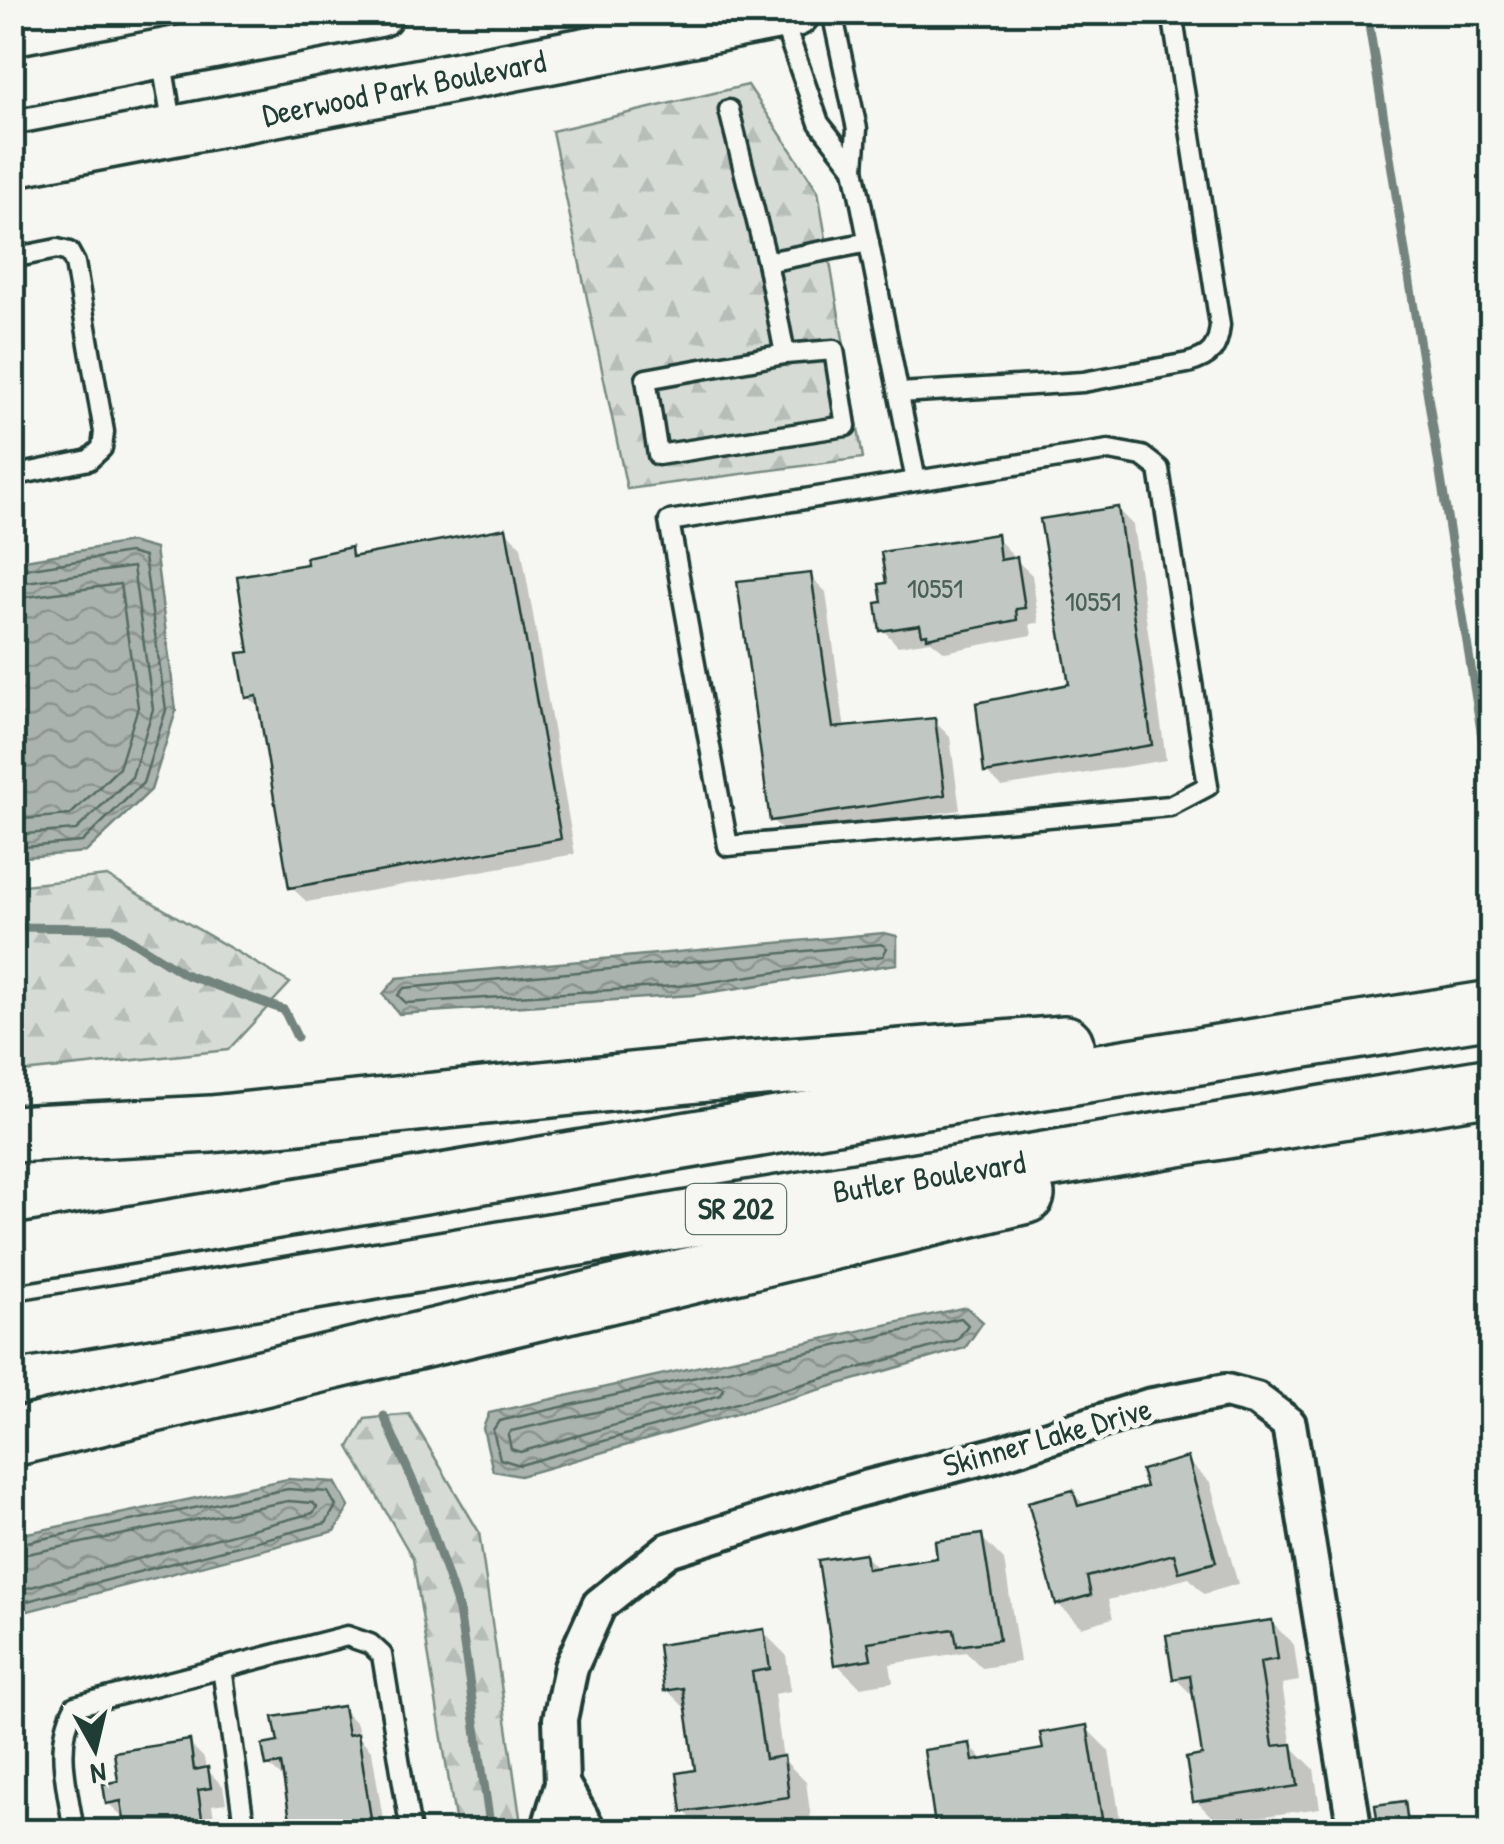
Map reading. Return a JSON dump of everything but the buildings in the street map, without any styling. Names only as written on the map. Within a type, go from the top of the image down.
[{"type":"highway","points":[[12,1134],[211,1124],[738,1070],[1469,1012]]},
{"type":"highway","name":"SR 202","points":[[12,1255],[1469,1012]]},
{"type":"highway","points":[[12,1438],[1476,1088]]},
{"type":"highway","name":"Butler Boulevard","points":[[12,1331],[1476,1088]]},
{"type":"main road","points":[[12,83],[379,12]]},
{"type":"main road","name":"Deerwood Park Boulevard","points":[[12,162],[786,13]]},
{"type":"street","name":"Skinner Lake Drive","points":[[552,1832],[551,1820],[562,1784],[560,1719],[571,1667],[599,1605],[668,1550],[1148,1406],[1226,1392],[1256,1399],[1288,1424],[1355,1832]]},
{"type":"street","name":"Skinner Lake Drive","points":[[562,1784],[590,1832]]},
{"type":"lane","points":[[832,12],[857,128],[854,168],[916,481]]},
{"type":"lane","points":[[899,392],[1083,382],[1188,364],[1205,359],[1219,344],[1220,325],[1172,12]]},
{"type":"lane","points":[[786,13],[819,123],[854,168]]},
{"type":"lane","points":[[161,55],[174,132]]},
{"type":"lane","points":[[729,110],[767,262],[785,354]]},
{"type":"lane","points":[[767,262],[870,242]]},
{"type":"lane","points":[[12,258],[57,249],[70,252],[104,432],[102,448],[89,460],[12,476]]},
{"type":"lane","points":[[834,350],[846,426],[658,455],[646,378],[785,354],[834,350]]},
{"type":"lane","points":[[1109,450],[1142,456],[1158,469],[1208,786],[1170,806],[728,846],[669,520],[916,481],[1109,450]]},
{"type":"lane","points":[[74,1832],[62,1751],[65,1725],[75,1706],[347,1636],[370,1644],[382,1655],[411,1832]]},
{"type":"lane","points":[[222,1668],[246,1832]]},
{"type":"green space","points":[[748,85],[818,191],[863,458],[627,489],[552,131]]},
{"type":"green space","points":[[107,876],[290,983],[228,1050],[13,1073],[13,886]]},
{"type":"green space","points":[[409,1414],[479,1532],[522,1831],[457,1831],[413,1559],[349,1447],[365,1419]]},
{"type":"water","points":[[130,542],[155,549],[176,711],[151,790],[86,852],[13,858],[13,562]]},
{"type":"water","points":[[884,933],[897,936],[897,964],[692,995],[399,1014],[383,994],[397,978]]},
{"type":"water","points":[[966,1307],[983,1322],[965,1348],[520,1476],[493,1471],[483,1428],[489,1413]]},
{"type":"water","points":[[288,1479],[335,1482],[349,1507],[335,1531],[13,1615],[13,1536]]},
{"type":"waterway","points":[[1367,12],[1492,800]]},
{"type":"waterway","points":[[12,927],[112,928],[184,974],[284,1010],[297,1037]]},
{"type":"waterway","points":[[384,1416],[423,1504],[459,1610],[491,1832]]}]
